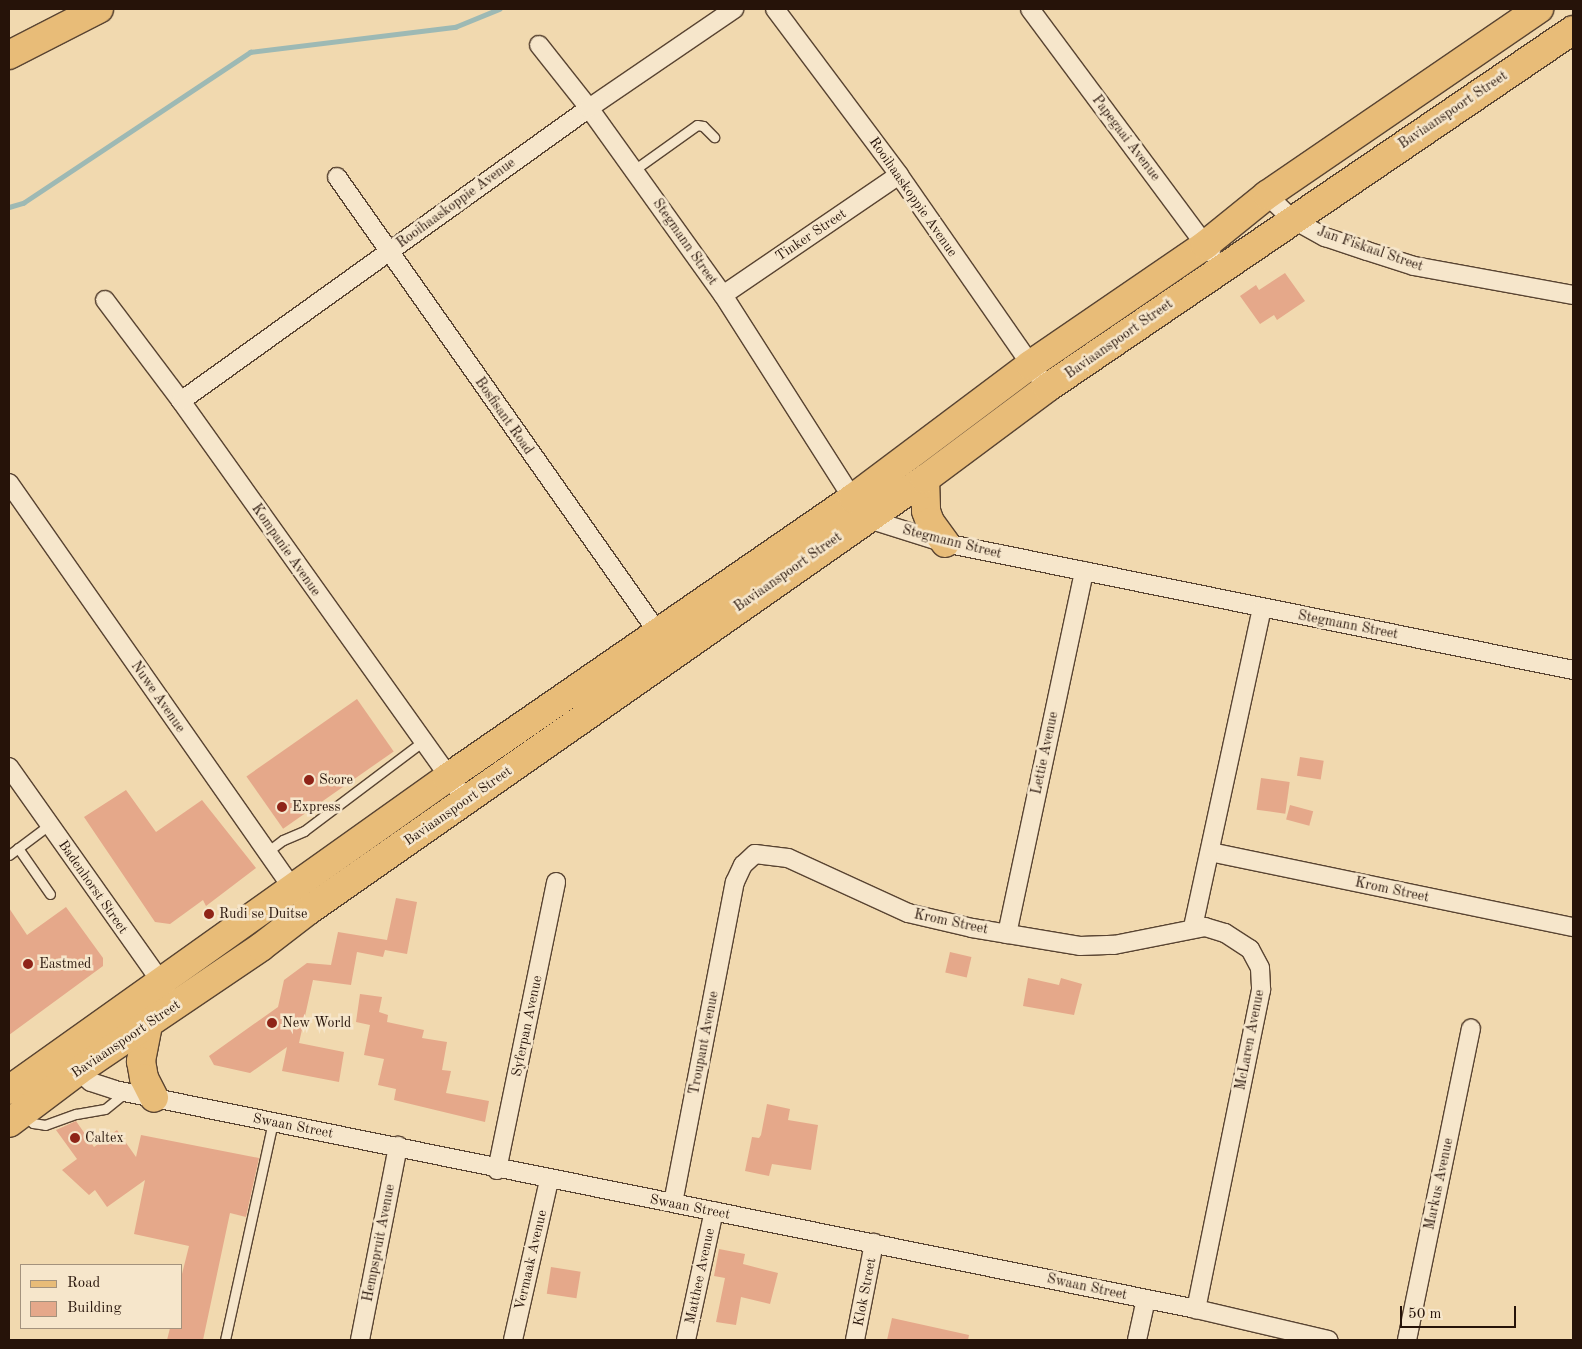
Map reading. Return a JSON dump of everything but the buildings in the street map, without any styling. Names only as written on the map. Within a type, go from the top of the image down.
[{"type":"main road","points":[[9,55],[100,9]]},
{"type":"main road","name":"Baviaanspoort Street","points":[[9,1090],[148,1025],[179,1004],[309,910],[673,654],[859,508],[1030,365],[1205,245],[1267,195],[1539,9]]},
{"type":"main road","name":"Baviaanspoort Street","points":[[15,1118],[70,1062],[161,984],[292,888],[657,631],[859,508],[925,479],[1047,388],[1292,219],[1573,30]]},
{"type":"main road","points":[[925,479],[926,511],[945,543]]},
{"type":"main road","points":[[148,1025],[141,1061],[144,1078],[154,1098]]},
{"type":"street","name":"Rooihaaskoppie Avenue","points":[[181,401],[589,108],[734,9]]},
{"type":"street","name":"Rooihaaskoppie Avenue","points":[[775,9],[899,175],[1047,388]]},
{"type":"street","name":"Papegaai Avenue","points":[[1030,9],[1222,268]]},
{"type":"street","name":"Stegmann Street","points":[[539,45],[589,108],[723,296],[859,508],[945,543],[1573,670]]},
{"type":"street","name":"Tinker Street","points":[[723,296],[899,175]]},
{"type":"street","name":"Bosfisant Road","points":[[337,177],[673,654]]},
{"type":"street","name":"Jan Fiskaal Street","points":[[1267,195],[1292,219],[1325,237],[1414,266],[1573,295]]},
{"type":"street","name":"Kompanie Avenue","points":[[105,300],[181,401],[447,778],[466,801]]},
{"type":"street","name":"Nuwe Avenue","points":[[9,483],[309,910]]},
{"type":"street","name":"Lettie Avenue","points":[[1007,934],[1084,571]]},
{"type":"street","points":[[1193,927],[1262,608]]},
{"type":"street","name":"Badenhorst Street","points":[[9,767],[161,984],[179,1004]]},
{"type":"street","name":"Krom Street","points":[[1210,852],[1573,927]]},
{"type":"street","name":"Krom Street","points":[[736,882],[743,865],[754,854],[788,858],[908,913],[1007,934],[1080,946],[1114,945],[1193,927]]},
{"type":"street","name":"Syferpan Avenue","points":[[497,1170],[556,882]]},
{"type":"street","name":"Troupant Avenue","points":[[673,1203],[736,882]]},
{"type":"street","name":"McLaren Avenue","points":[[1193,927],[1225,933],[1250,948],[1260,968],[1261,990],[1196,1309]]},
{"type":"street","name":"Markus Avenue","points":[[1407,1340],[1471,1029]]},
{"type":"street","name":"Swaan Street","points":[[70,1062],[91,1082],[126,1092],[398,1146],[497,1170],[714,1211],[1196,1309],[1321,1340]]},
{"type":"street","name":"Hempspruit Avenue","points":[[360,1340],[398,1146]]},
{"type":"street","name":"Vermaak Avenue","points":[[513,1340],[549,1180]]},
{"type":"street","name":"Matthee Avenue","points":[[686,1340],[714,1211]]},
{"type":"street","name":"Klok Street","points":[[855,1340],[874,1243]]},
{"type":"street","points":[[1137,1340],[1146,1299]]},
{"type":"lane","points":[[634,170],[697,125],[703,126],[714,138]]},
{"type":"lane","points":[[267,852],[282,840],[304,831],[422,742]]},
{"type":"lane","points":[[9,854],[49,825]]},
{"type":"lane","points":[[18,848],[50,894]]},
{"type":"lane","points":[[15,1118],[33,1124],[45,1125],[81,1112],[105,1109],[126,1092]]},
{"type":"lane","points":[[225,1340],[273,1122]]},
{"type":"waterway","points":[[9,207],[23,203],[250,52],[455,27],[499,9]]},
{"type":"place","name":"Score","points":[[309,780]]},
{"type":"place","name":"Express","points":[[282,807]]},
{"type":"place","name":"Rudi se Duitse","points":[[209,914]]},
{"type":"place","name":"Eastmed","points":[[28,964]]},
{"type":"place","name":"New World","points":[[272,1023]]},
{"type":"place","name":"Caltex","points":[[75,1138]]}]
